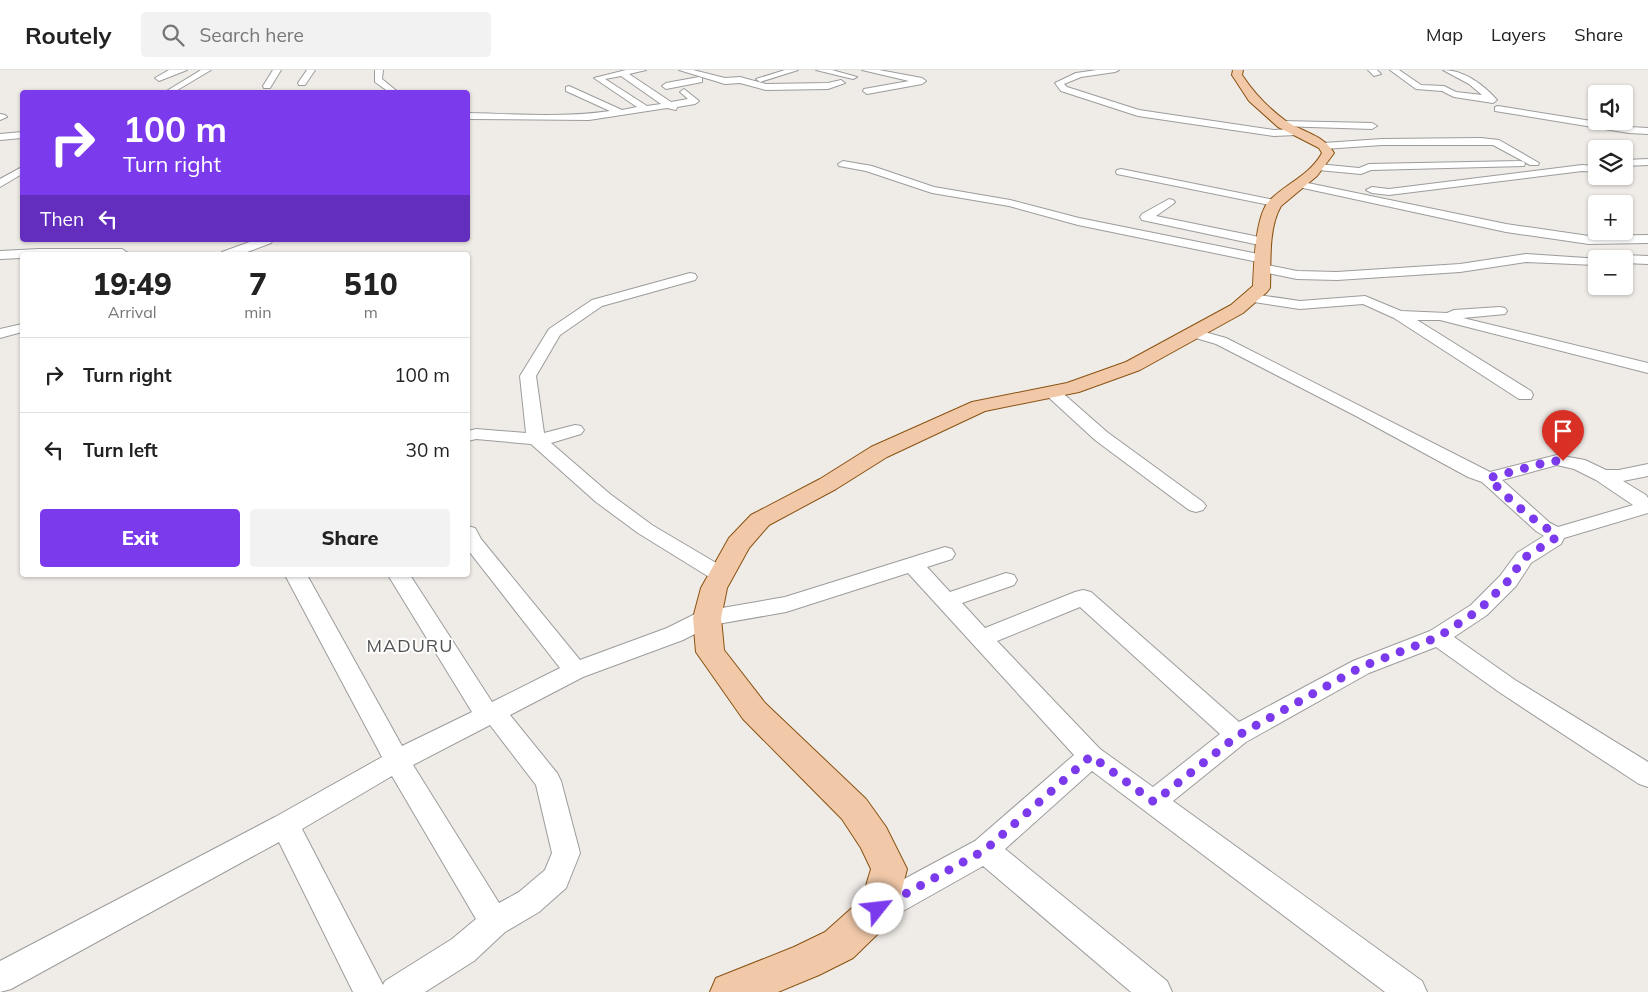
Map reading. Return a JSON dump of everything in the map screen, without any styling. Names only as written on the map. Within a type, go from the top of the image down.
[{"type":"main road","points":[[730,992],[804,962],[839,945],[878,909],[889,868],[874,838],[854,809],[754,711],[710,652],[707,618],[714,588],[738,544],[760,520],[828,484],[879,452],[979,406],[1072,388],[1132,366],[1194,334],[1252,298],[1261,288],[1263,257],[1271,210],[1275,203],[1312,169],[1289,128],[1253,99],[1236,75],[1238,70]]},
{"type":"street","points":[[158,78],[173,71],[184,70]]},
{"type":"street","points":[[172,90],[207,70]]},
{"type":"street","points":[[267,86],[276,70]]},
{"type":"street","points":[[302,83],[311,70]]},
{"type":"street","points":[[379,70],[378,80],[391,90]]},
{"type":"street","points":[[586,79],[642,70]]},
{"type":"street","points":[[683,70],[711,74],[745,72]]},
{"type":"street","points":[[748,82],[794,70]]},
{"type":"street","points":[[820,70],[893,86]]},
{"type":"street","points":[[866,70],[922,80],[867,91]]},
{"type":"street","points":[[1115,70],[1079,75],[1059,83],[1064,89],[1138,113],[1274,133],[1289,128],[1372,126]]},
{"type":"street","points":[[1394,70],[1419,87],[1444,89],[1454,94],[1492,99]]},
{"type":"street","points":[[1447,70],[1472,82],[1492,99],[1496,112],[1648,131]]},
{"type":"street","points":[[628,72],[679,112]]},
{"type":"street","points":[[785,72],[810,78]]},
{"type":"street","points":[[696,73],[664,83],[711,74],[725,81],[740,80],[766,87],[828,86],[841,82]]},
{"type":"street","points":[[598,78],[645,109]]},
{"type":"street","points":[[578,84],[569,88],[622,113]]},
{"type":"street","points":[[470,116],[543,118],[622,113],[669,105],[698,103],[684,92]]},
{"type":"street","points":[[0,137],[20,135]]},
{"type":"street","points":[[1312,169],[1382,142],[1495,142],[1536,164]]},
{"type":"street","points":[[1633,163],[1648,162]]},
{"type":"street","points":[[1361,171],[1369,167],[1588,163]]},
{"type":"street","points":[[843,164],[868,168],[932,190],[1010,203],[1078,221],[1263,257]]},
{"type":"street","points":[[1312,169],[1386,184],[1588,168]]},
{"type":"street","points":[[1312,169],[1361,171],[1386,184]]},
{"type":"street","points":[[1312,169],[1524,230],[1589,240],[1648,238]]},
{"type":"street","points":[[0,184],[20,171]]},
{"type":"street","points":[[1121,172],[1275,203]]},
{"type":"street","points":[[1169,202],[1146,218],[1263,257],[1297,275],[1337,276],[1450,269],[1526,258],[1588,261]]},
{"type":"street","points":[[41,252],[54,242]]},
{"type":"street","points":[[235,252],[262,242]]},
{"type":"street","points":[[0,255],[20,254]]},
{"type":"street","points":[[690,277],[597,303],[554,332],[528,376],[536,439],[603,498],[645,529],[722,575]]},
{"type":"street","points":[[1365,300],[1384,285]]},
{"type":"street","points":[[1252,298],[1300,305],[1365,300],[1399,315],[1525,395]]},
{"type":"street","points":[[1399,315],[1440,316],[1500,311]]},
{"type":"street","points":[[1440,316],[1648,368]]},
{"type":"street","points":[[0,334],[20,329]]},
{"type":"street","points":[[1194,334],[1221,342],[1362,412],[1475,473],[1489,478],[1543,527],[1556,534],[1646,507],[1639,498],[1579,464],[1557,460],[1489,478]]},
{"type":"street","points":[[1052,392],[1102,436],[1196,506]]},
{"type":"street","points":[[470,436],[476,434],[536,439],[575,430]]},
{"type":"street","points":[[1603,476],[1619,476],[1648,470]]},
{"type":"street","points":[[1154,802],[1237,736],[1361,667],[1438,637],[1479,610],[1508,581],[1524,558],[1554,539],[1556,534]]},
{"type":"street","points":[[470,538],[575,671]]},
{"type":"street","points":[[0,978],[285,825],[397,761],[575,671],[675,634],[707,618],[786,604],[945,554]]},
{"type":"street","points":[[913,565],[1091,756],[1411,992]]},
{"type":"street","points":[[297,577],[397,761],[494,922]]},
{"type":"street","points":[[396,992],[463,950],[494,922],[529,902],[556,879],[566,853],[548,781],[491,714],[400,577]]},
{"type":"street","points":[[946,601],[1006,580]]},
{"type":"street","points":[[980,639],[1083,597],[1237,736]]},
{"type":"street","points":[[1438,637],[1506,686],[1648,776]]},
{"type":"street","points":[[878,909],[985,850],[1091,756]]},
{"type":"street","points":[[285,825],[370,992]]},
{"type":"street","points":[[985,850],[1156,992]]},
{"type":"district","name":"MADURU","points":[[410,646]]},
{"type":"route","points":[[878,909],[985,850],[1091,756],[1154,802],[1237,736],[1361,667],[1438,637],[1452,628],[1479,610],[1508,581],[1524,558],[1554,539],[1556,534],[1543,527],[1489,478],[1551,461],[1563,461]]}]
